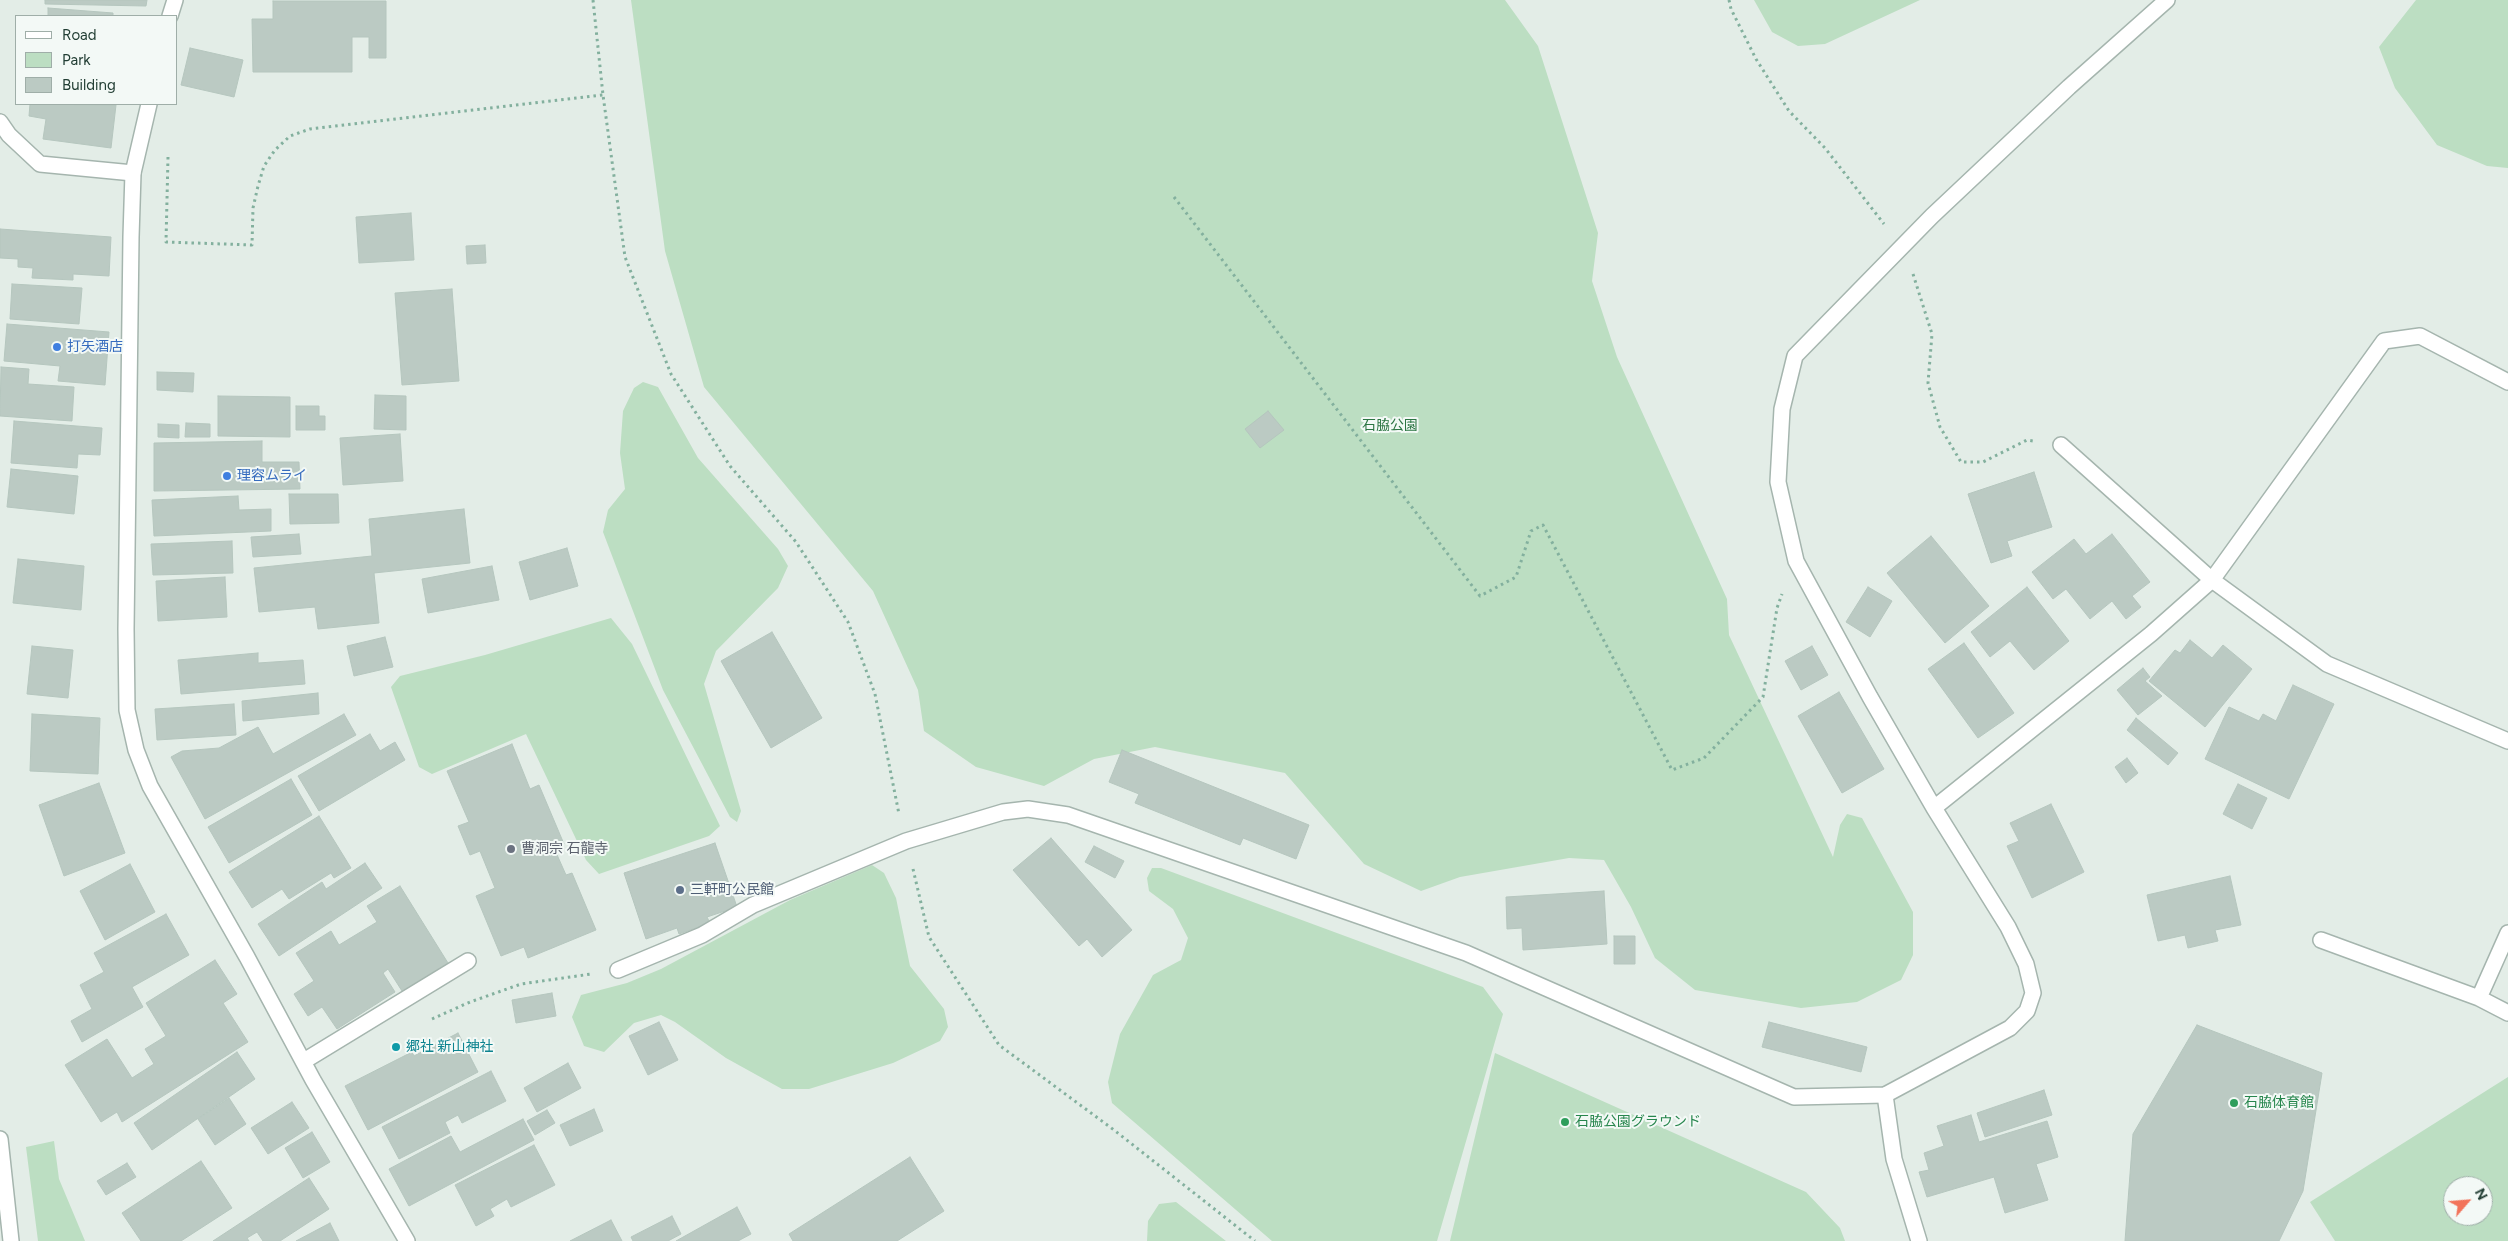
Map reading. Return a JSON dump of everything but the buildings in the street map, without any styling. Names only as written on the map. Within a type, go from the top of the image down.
[{"type":"street","points":[[170,15],[175,0]]},
{"type":"street","points":[[618,970],[702,935],[753,906],[906,841],[1003,812],[1028,810],[1068,815],[1466,953],[1794,1097],[1885,1095],[2010,1028],[2027,1011],[2033,993],[2026,964],[2008,927],[1934,808],[1870,697],[1796,561],[1778,482],[1782,409],[1795,356],[1932,216],[2069,87],[2166,0]]},
{"type":"street","points":[[149,105],[133,173],[126,629],[127,710],[136,750],[150,786],[407,1241]]},
{"type":"street","points":[[0,122],[9,135],[40,164],[133,173]]},
{"type":"street","points":[[1934,808],[2151,634],[2212,580],[2384,341],[2420,336],[2508,382]]},
{"type":"street","points":[[2061,445],[2212,580],[2327,664],[2508,742]]},
{"type":"street","points":[[2479,998],[2508,933]]},
{"type":"street","points":[[2320,940],[2479,998],[2508,1013]]},
{"type":"street","points":[[304,1061],[468,961]]},
{"type":"street","points":[[1885,1095],[1894,1159],[1919,1241]]},
{"type":"street","points":[[0,1139],[11,1241]]},
{"type":"path","points":[[593,0],[603,95],[626,257],[671,374],[730,466],[796,542],[848,622],[874,694],[929,937],[999,1045],[1114,1130],[1255,1241]]},
{"type":"path","points":[[168,153],[166,242],[252,245],[253,208],[262,173],[276,150],[290,136],[310,129],[603,95]]},
{"type":"path","points":[[1174,197],[1480,596],[1516,577],[1531,532],[1543,525],[1672,770],[1704,758],[1763,697],[1777,608],[1796,561]]},
{"type":"path","points":[[426,1022],[470,1002],[521,984],[618,970]]},
{"type":"green space","name":"石脇公園","points":[[631,0],[1505,0],[1538,46],[1598,233],[1592,281],[1617,357],[1727,599],[1729,635],[1833,857],[1840,825],[1847,814],[1862,818],[1913,912],[1913,955],[1901,980],[1857,1002],[1801,1008],[1695,990],[1655,958],[1631,907],[1604,860],[1569,858],[1460,877],[1421,891],[1364,864],[1285,773],[1155,747],[1094,759],[1044,786],[976,767],[924,731],[918,690],[873,591],[704,387],[665,251]]},
{"type":"green space","points":[[1754,0],[1920,0],[1825,44],[1798,46],[1772,32]]},
{"type":"green space","points":[[2416,0],[2508,0],[2508,168],[2487,166],[2437,145],[2395,88],[2379,47]]},
{"type":"green space","points":[[643,382],[658,387],[698,458],[778,549],[788,566],[778,588],[716,651],[704,684],[741,811],[737,822],[730,817],[663,690],[603,532],[608,510],[625,489],[620,453],[623,411],[634,388]]},
{"type":"green space","points":[[611,618],[632,644],[720,826],[709,836],[599,874],[586,860],[526,734],[432,774],[419,767],[391,687],[400,676],[485,655]]},
{"type":"green space","points":[[872,865],[884,873],[896,898],[910,966],[944,1009],[948,1027],[940,1041],[893,1063],[809,1089],[782,1089],[726,1058],[675,1022],[661,1015],[634,1023],[604,1052],[584,1046],[572,1017],[581,995],[627,983],[661,969],[790,900]]},
{"type":"green space","points":[[1152,868],[1161,868],[1483,987],[1503,1014],[1437,1241],[1272,1241],[1112,1103],[1108,1082],[1120,1034],[1153,975],[1181,960],[1188,938],[1173,909],[1149,891],[1147,878]]},
{"type":"green space","name":"石脇公園グラウンド","points":[[1495,1053],[1806,1192],[1840,1228],[1845,1241],[1450,1241]]},
{"type":"green space","points":[[2508,1077],[2508,1241],[2335,1241],[2310,1202]]},
{"type":"green space","points":[[54,1141],[59,1179],[85,1241],[38,1241],[26,1147]]},
{"type":"green space","points":[[1176,1202],[1226,1241],[1147,1241],[1148,1221],[1159,1204]]},
{"type":"place","name":"打矢酒店","points":[[57,347]]},
{"type":"place","name":"理容ムライ","points":[[227,476]]},
{"type":"place","name":"曹洞宗 石龍寺","points":[[511,849]]},
{"type":"place","name":"三軒町公民館","points":[[680,890]]},
{"type":"place","name":"郷社 新山神社","points":[[396,1047]]},
{"type":"place","name":"石脇体育館","points":[[2234,1103]]},
{"type":"place","name":"石脇公園グラウンド","points":[[1565,1122]]}]
